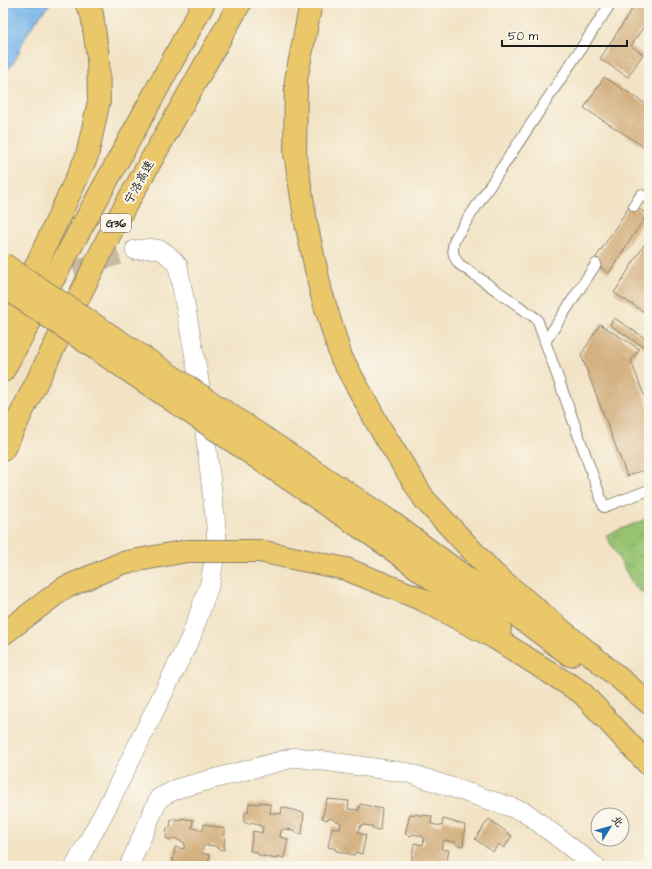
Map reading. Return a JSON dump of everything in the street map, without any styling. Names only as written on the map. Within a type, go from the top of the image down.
[{"type":"highway","points":[[3,337],[87,156],[99,101],[98,57],[92,14],[86,3]]},
{"type":"highway","name":"G36","points":[[3,371],[204,3]]},
{"type":"highway","name":"宁洛高速","points":[[3,450],[115,224],[240,3]]},
{"type":"highway","points":[[311,3],[296,80],[294,153],[306,223],[321,292],[341,357],[380,428],[425,500],[493,573],[649,703]]},
{"type":"highway","points":[[3,264],[391,522],[580,662],[649,707]]},
{"type":"highway","points":[[3,286],[382,542],[492,622],[582,694],[649,765]]},
{"type":"highway","points":[[3,634],[64,588],[122,563],[187,551],[259,550],[346,569],[421,599],[495,638],[582,694]]},
{"type":"street","points":[[75,866],[108,805],[192,637],[210,583],[217,544],[199,380],[178,266],[168,253],[153,248],[135,250]]},
{"type":"street","points":[[129,866],[158,798],[179,788],[296,757],[409,773],[525,812],[595,866]]},
{"type":"lane","points":[[611,3],[454,242],[453,254],[459,264],[537,319],[604,507],[649,490]]},
{"type":"lane","points":[[634,206],[641,195],[648,198],[649,196]]},
{"type":"lane","points":[[545,342],[596,264]]},
{"type":"green space","points":[[649,518],[649,598],[634,586],[606,535]]},
{"type":"water","points":[[3,3],[50,4],[27,34],[14,62],[3,72]]},
{"type":"building","points":[[636,3],[649,3],[649,18],[631,46],[643,54],[628,77],[600,59]]},
{"type":"building","points":[[604,77],[649,106],[649,150],[584,108]]},
{"type":"building","points":[[631,204],[647,214],[609,273],[593,262]]},
{"type":"building","points":[[649,237],[649,315],[614,293]]},
{"type":"building","points":[[614,318],[648,340],[644,347],[610,325]]},
{"type":"building","points":[[600,324],[639,349],[631,361],[649,408],[649,468],[627,476],[581,355]]},
{"type":"building","points":[[327,799],[349,801],[348,809],[359,810],[360,804],[382,809],[380,830],[374,829],[372,826],[362,825],[360,827],[358,833],[366,835],[362,854],[355,852],[354,855],[336,851],[336,849],[328,847],[332,827],[340,829],[341,823],[330,818],[327,820],[322,818]]},
{"type":"building","points":[[260,802],[271,805],[270,813],[281,814],[282,807],[304,813],[302,834],[296,833],[294,830],[284,829],[281,831],[280,837],[288,839],[284,858],[277,856],[276,859],[258,855],[258,853],[250,851],[253,831],[262,833],[263,827],[252,822],[249,824],[244,822],[245,812],[248,812],[249,803],[259,804]]},
{"type":"building","points":[[410,814],[432,816],[431,824],[442,826],[443,819],[465,825],[463,846],[457,845],[455,842],[445,840],[443,842],[441,849],[449,850],[446,866],[419,866],[411,863],[414,843],[423,845],[424,839],[422,836],[413,834],[411,836],[405,834]]},
{"type":"building","points":[[181,818],[193,820],[192,828],[203,830],[204,824],[225,829],[224,850],[218,849],[216,846],[206,845],[203,847],[202,853],[210,855],[207,866],[172,866],[175,847],[184,849],[185,843],[174,838],[171,840],[166,838],[167,828],[170,828],[171,819],[181,820]]},
{"type":"building","points":[[489,819],[512,836],[504,848],[499,844],[493,852],[475,839]]},
{"type":"tunnel","points":[[46,279],[135,250]]}]
